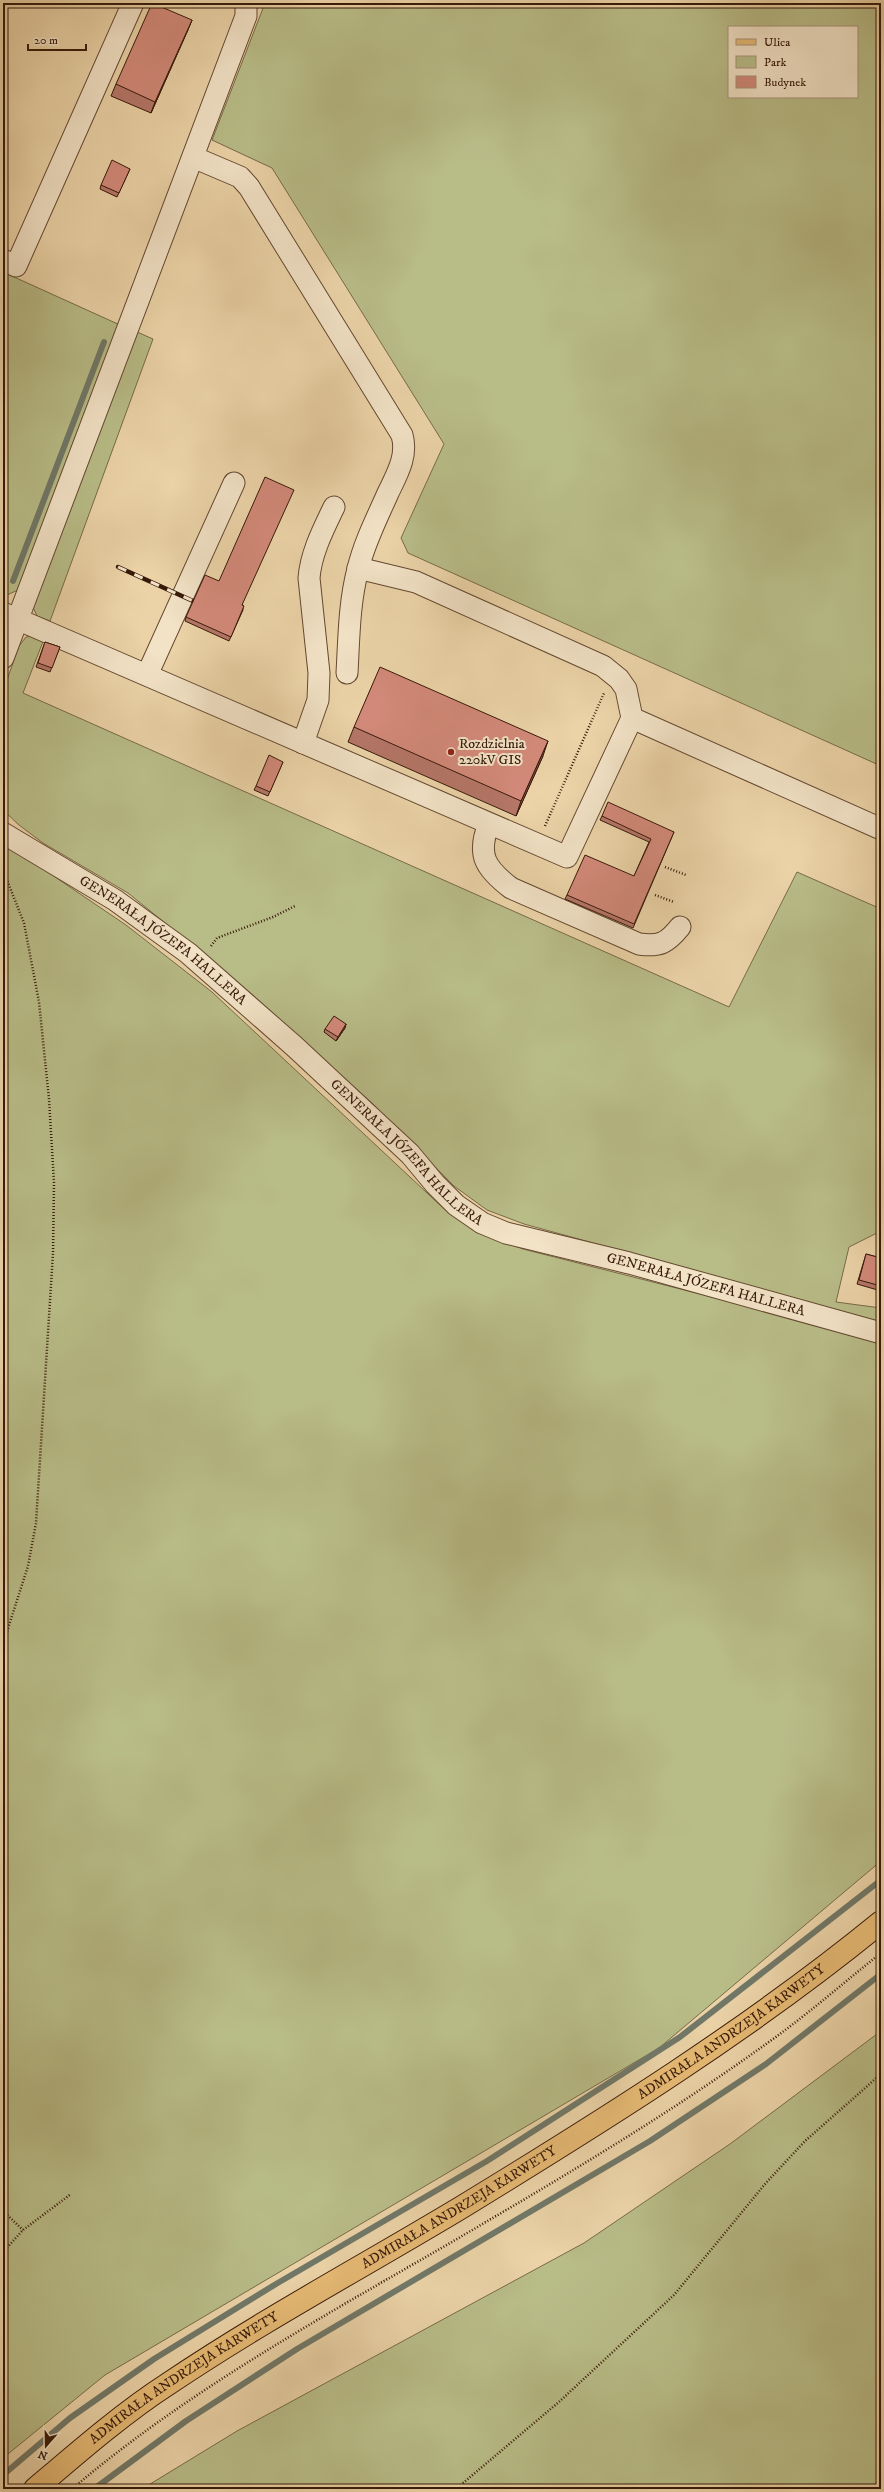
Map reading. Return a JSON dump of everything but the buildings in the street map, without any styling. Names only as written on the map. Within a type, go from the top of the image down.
[{"type":"main road","name":"ADMIRAŁA ANDRZEJA KARWETY","points":[[35,2489],[166,2385],[273,2318],[462,2207],[676,2072],[828,1965],[881,1922]]},
{"type":"street","points":[[3,260],[16,266],[133,3]]},
{"type":"street","points":[[3,658],[10,616],[193,157],[246,16],[246,3]]},
{"type":"street","points":[[193,157],[240,177],[249,187],[402,435],[404,444],[402,460],[370,533],[358,568],[350,621],[347,673]]},
{"type":"street","points":[[147,675],[234,482]]},
{"type":"street","points":[[303,743],[318,700],[319,673],[309,578],[310,566],[334,507]]},
{"type":"street","points":[[10,616],[567,858],[632,718],[626,689],[613,673],[603,666],[416,582],[358,568]]},
{"type":"street","points":[[632,718],[881,829]]},
{"type":"street","points":[[489,824],[483,839],[483,856],[494,875],[511,888],[639,944],[655,946],[670,939],[680,927]]},
{"type":"street","name":"GENERAŁA JÓZEFA HALLERA","points":[[5,832],[115,900],[198,962],[370,1116],[410,1154],[434,1184],[456,1205],[482,1223],[506,1232],[629,1263],[881,1333]]},
{"type":"path","points":[[536,844],[613,673]]},
{"type":"path","points":[[665,867],[686,875]]},
{"type":"path","points":[[3,870],[24,922],[38,994],[49,1099],[54,1184],[53,1261],[36,1523],[28,1566],[3,1644]]},
{"type":"path","points":[[655,895],[674,902]]},
{"type":"path","points":[[198,962],[217,938],[273,917],[295,906]]},
{"type":"path","points":[[456,2489],[560,2401],[674,2295],[765,2184],[805,2141],[881,2074]]},
{"type":"path","points":[[3,2252],[23,2230],[71,2194]]},
{"type":"path","points":[[3,2211],[23,2230]]},
{"type":"green space","points":[[265,3],[881,3],[881,766],[408,553],[401,538],[444,444],[272,168],[212,140]]},
{"type":"green space","points":[[3,272],[120,325],[20,589],[5,596]]},
{"type":"green space","points":[[137,332],[153,339],[50,621],[37,616],[32,605]]},
{"type":"green space","points":[[34,636],[44,639],[23,693],[729,1007],[797,872],[881,909],[881,1231],[849,1247],[836,1302],[881,1308],[881,1322],[524,1224],[487,1210],[454,1186],[372,1103],[233,978],[128,893],[43,843],[19,825],[3,810],[3,691],[19,646],[26,637]]},
{"type":"green space","points":[[3,845],[30,860],[126,925],[212,992],[441,1206],[482,1234],[523,1249],[881,1340],[881,1861],[659,2048],[105,2375],[3,2458]]},
{"type":"green space","points":[[881,2031],[881,2489],[142,2489],[237,2431],[584,2243],[730,2144]]},
{"type":"waterway","points":[[13,581],[104,342]]},
{"type":"waterway","points":[[3,2475],[70,2418],[154,2359],[276,2284],[487,2161],[680,2037],[881,1880]]},
{"type":"waterway","points":[[94,2489],[186,2421],[297,2349],[650,2141],[766,2064],[881,1974]]},
{"type":"railway","points":[[118,567],[193,601]]},
{"type":"place","name":"Rozdzielnia 220kV GIS","points":[[451,752]]}]
